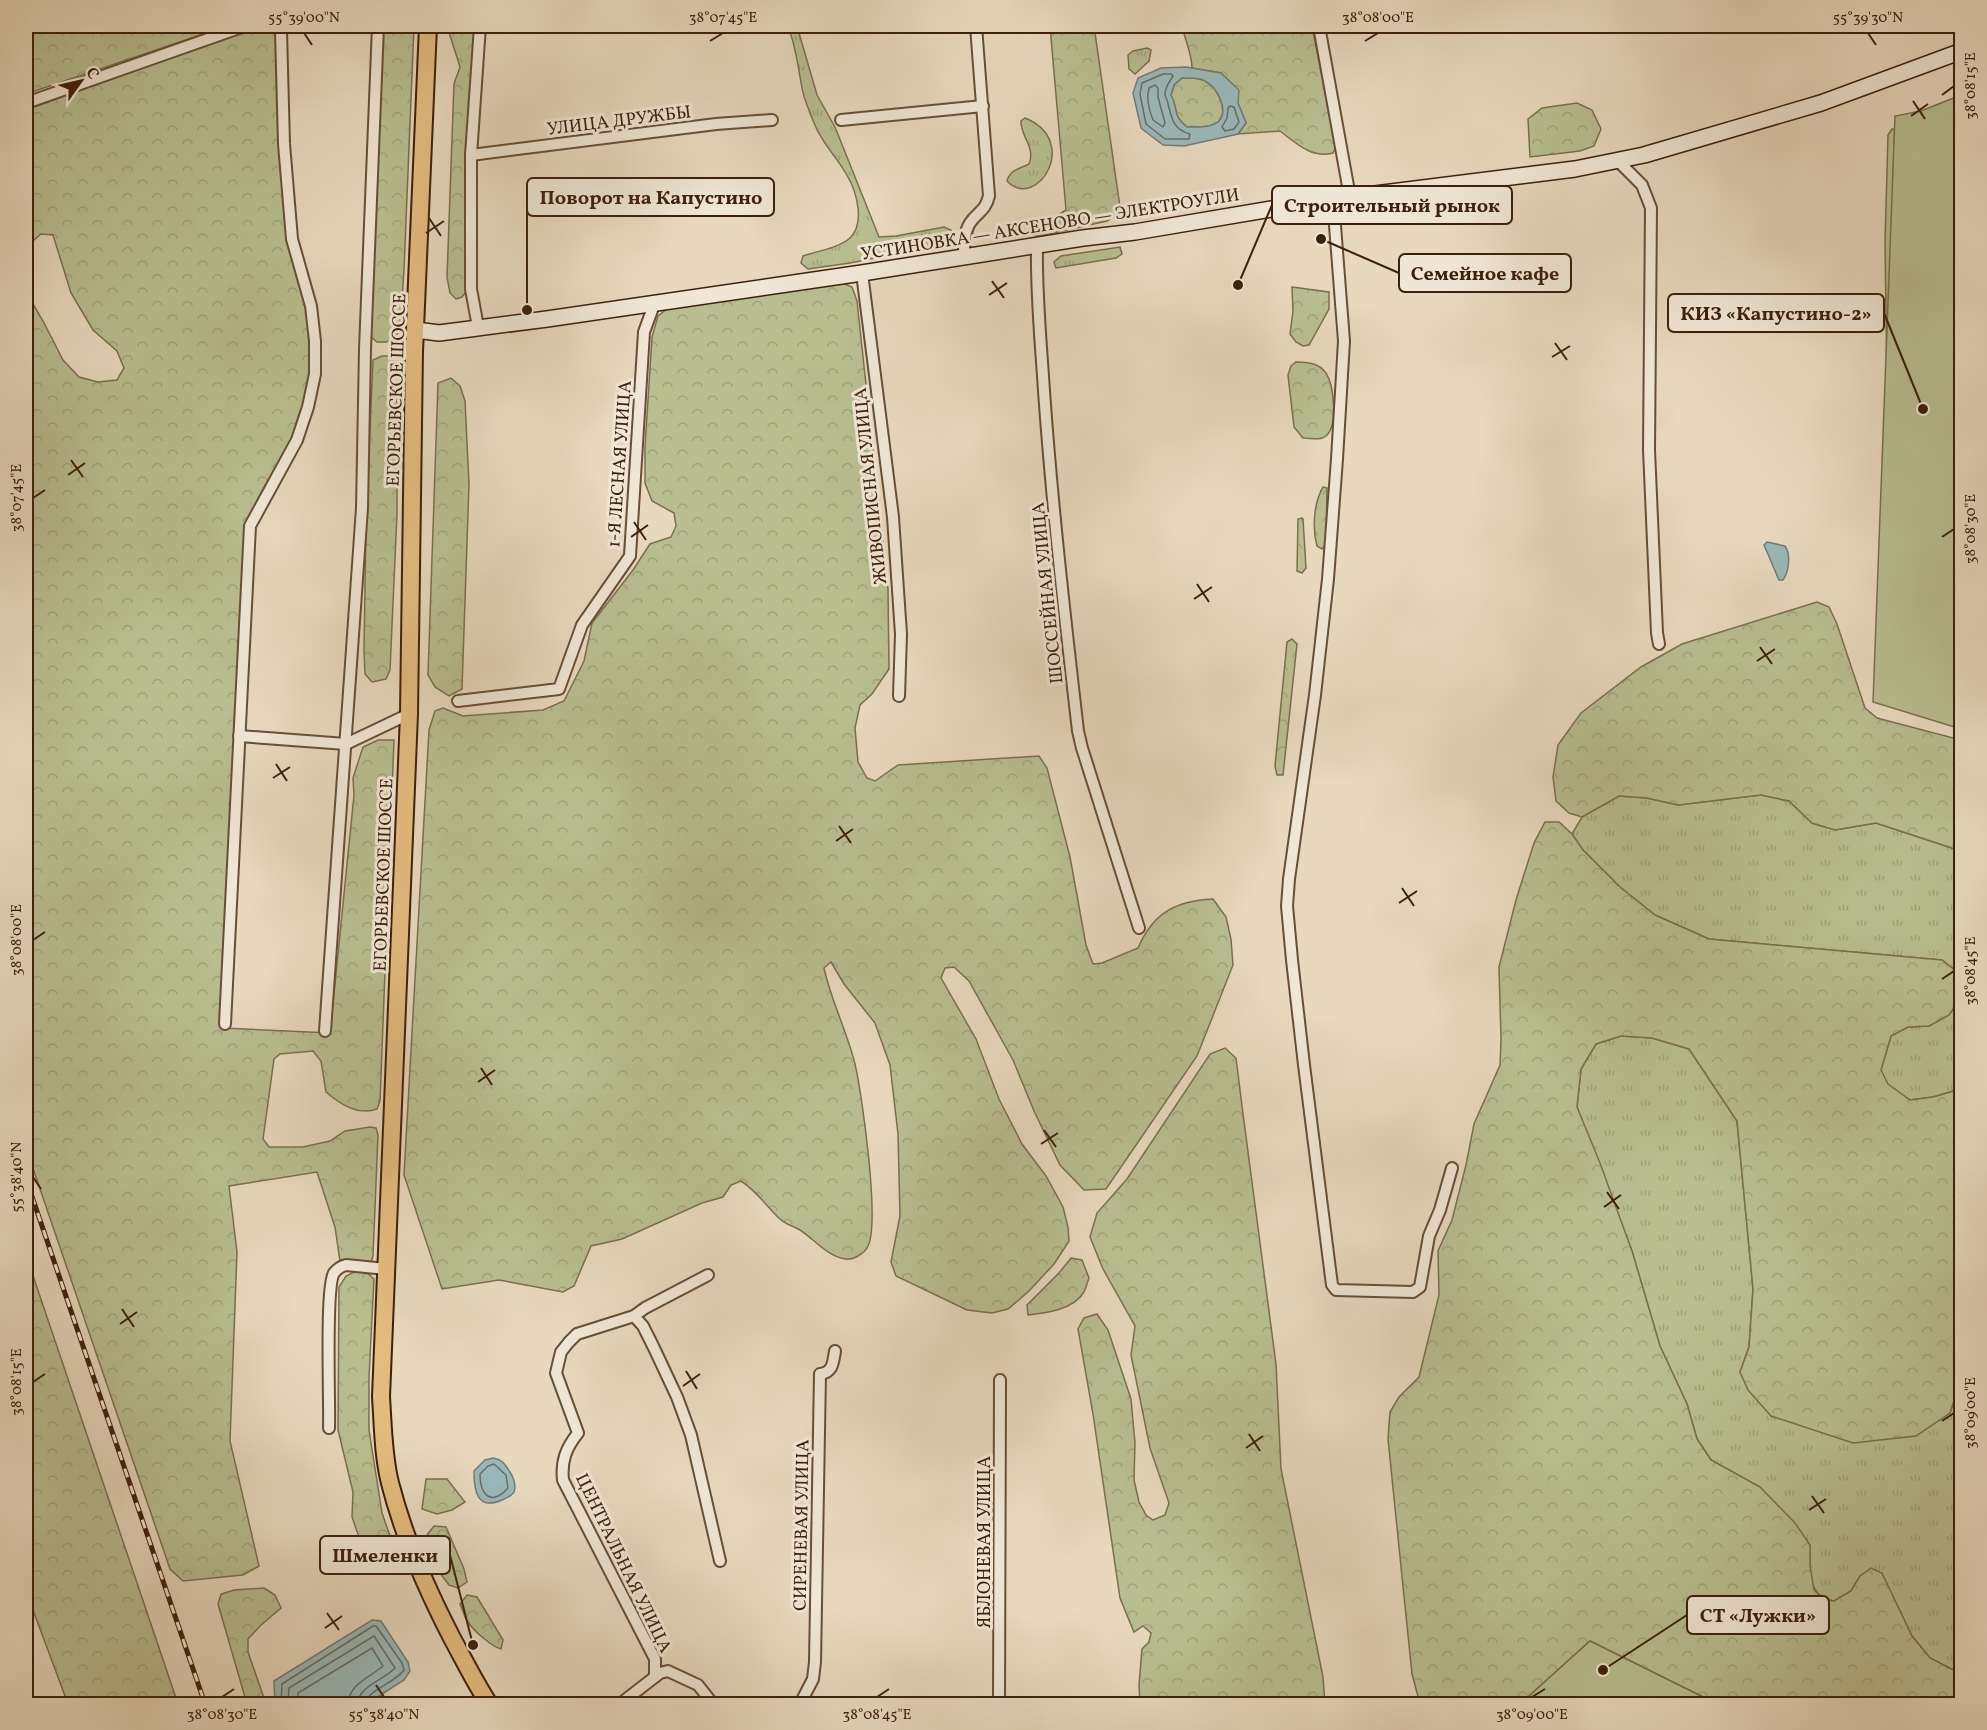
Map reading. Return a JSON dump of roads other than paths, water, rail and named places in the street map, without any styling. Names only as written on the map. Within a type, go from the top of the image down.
[{"type":"main road","name":"ЕГОРЬЕВСКОЕ ШОССЕ","points":[[428,26],[414,352],[409,714],[381,1397],[389,1482],[412,1553],[439,1613],[489,1704]]},
{"type":"main road","name":"УСТИНОВКА — АКСЕНОВО — ЭЛЕКТРОУГЛИ","points":[[416,330],[439,333],[546,319],[1230,218],[1350,197],[1575,169],[1644,155],[1821,103],[1962,51]]},
{"type":"street","points":[[26,103],[245,26]]},
{"type":"street","points":[[225,1024],[250,526],[297,440],[308,407],[315,374],[315,341],[311,306],[292,239],[284,144],[279,26]]},
{"type":"street","points":[[324,1031],[362,508],[365,349],[378,26]]},
{"type":"street","points":[[478,327],[471,289],[471,155],[480,26]]},
{"type":"street","points":[[964,257],[965,236],[970,223],[986,207],[989,196],[976,26]]},
{"type":"street","points":[[1319,26],[1350,197]]},
{"type":"street","points":[[841,120],[983,106]]},
{"type":"street","name":"УЛИЦА ДРУЖБЫ","points":[[471,155],[716,124],[772,120]]},
{"type":"street","points":[[1617,160],[1642,186],[1651,208],[1649,450],[1659,644]]},
{"type":"street","points":[[1333,200],[1344,341],[1337,459],[1321,648],[1287,906],[1304,1065],[1332,1285],[1336,1290],[1413,1292],[1420,1287],[1429,1236],[1440,1210],[1452,1168]]},
{"type":"street","name":"ШОССЕЙНАЯ УЛИЦА","points":[[1038,246],[1036,282],[1047,430],[1078,731],[1139,928]]},
{"type":"street","name":"ЖИВОПИСНАЯ УЛИЦА","points":[[862,273],[893,517],[901,634],[899,696]]},
{"type":"street","name":"1-Я ЛЕСНАЯ УЛИЦА","points":[[458,701],[559,689],[582,624],[630,556],[644,333],[655,302]]},
{"type":"street","points":[[239,735],[346,744],[409,714]]},
{"type":"street","points":[[329,1428],[330,1296],[334,1273],[346,1265],[386,1269]]},
{"type":"street","name":"ЦЕНТРАЛЬНАЯ УЛИЦА","points":[[655,1677],[655,1659],[563,1480],[564,1456],[578,1433],[556,1373],[561,1352],[577,1334],[634,1316],[708,1275]]},
{"type":"street","points":[[634,1316],[643,1326],[654,1348],[690,1435],[720,1561]]},
{"type":"street","name":"СИРЕНЕВАЯ УЛИЦА","points":[[800,1704],[813,1679],[815,1662],[820,1374],[827,1373],[832,1368],[835,1351]]},
{"type":"street","name":"ЯБЛОНЕВАЯ УЛИЦА","points":[[999,1704],[1000,1380]]},
{"type":"street","points":[[367,1565],[412,1553]]},
{"type":"street","points":[[621,1704],[660,1673],[668,1671],[698,1684],[713,1704]]},
{"type":"water","points":[[1186,67],[1221,73],[1239,90],[1238,103],[1246,123],[1238,134],[1184,146],[1163,145],[1141,128],[1133,93],[1138,78],[1161,68]],"holes":[[[1182,78],[1197,78],[1214,88],[1223,111],[1219,121],[1204,127],[1187,127],[1182,122],[1177,115],[1171,95],[1174,85]]]},
{"type":"water","points":[[1767,542],[1785,546],[1787,549],[1787,572],[1783,580],[1779,580],[1764,545]]},
{"type":"water","points":[[493,1458],[502,1462],[510,1471],[515,1489],[507,1498],[487,1503],[482,1501],[476,1492],[474,1471],[485,1460]]},
{"type":"water","points":[[372,1620],[381,1621],[408,1662],[410,1671],[404,1680],[367,1704],[275,1704],[274,1681]]},
{"type":"railway","points":[[26,1179],[205,1704]]},
{"type":"place","name":"Семейное кафе","points":[[1321,239]]},
{"type":"place","name":"Строительный рынок","points":[[1238,285]]},
{"type":"place","name":"Поворот на Капустино","points":[[527,310]]},
{"type":"place","name":"КИЗ «Капустино-2»","points":[[1923,409]]},
{"type":"place","name":"Шмеленки","points":[[473,1645]]},
{"type":"place","name":"СТ «Лужки»","points":[[1603,1670]]}]
